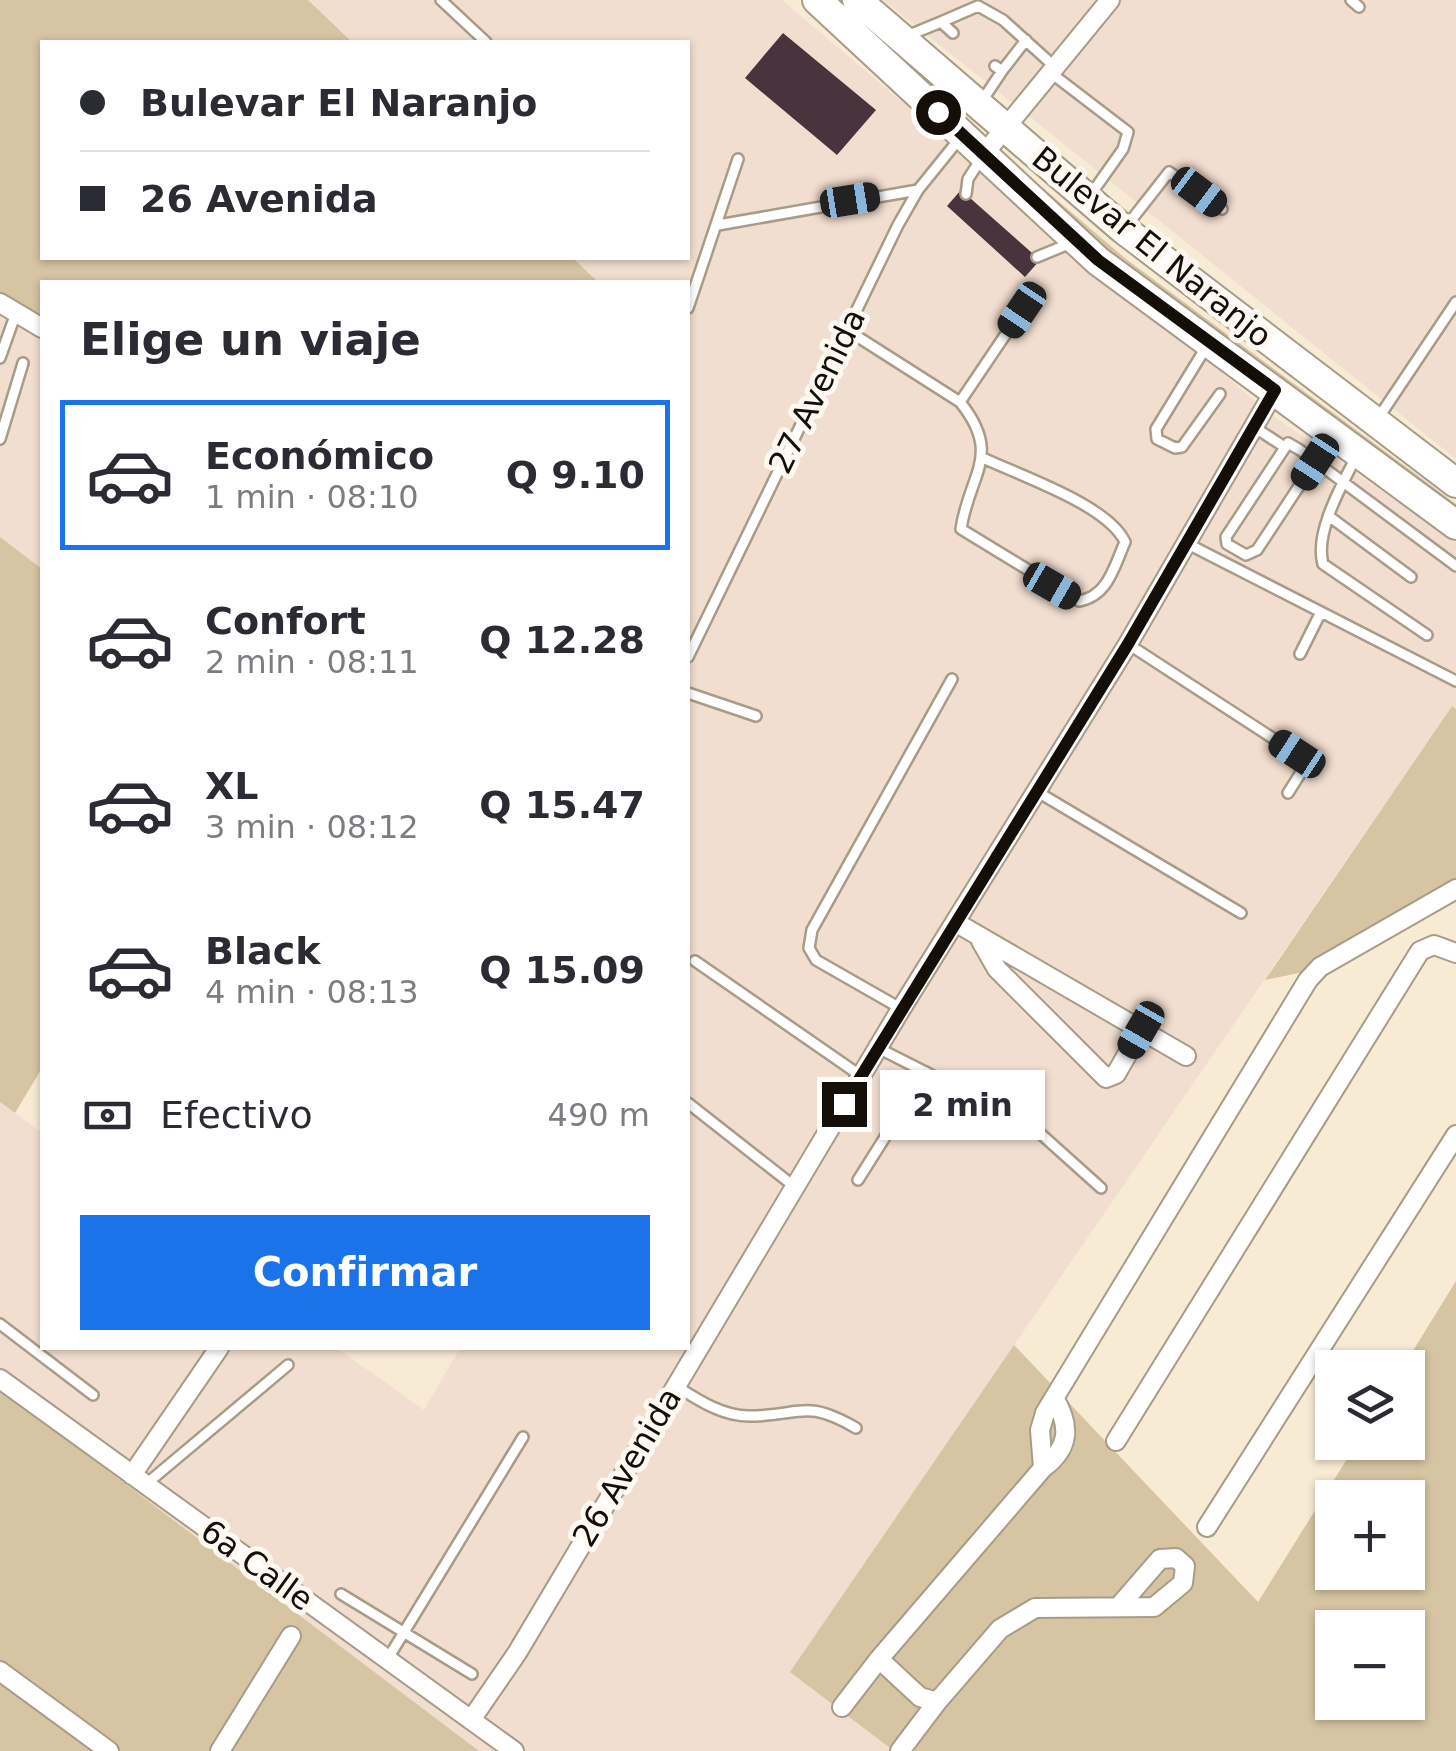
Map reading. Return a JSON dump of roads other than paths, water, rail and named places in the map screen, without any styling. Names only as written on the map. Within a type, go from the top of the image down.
[{"type":"main road","name":"Bulevar El Naranjo","points":[[817,0],[1076,241],[1456,526]]},
{"type":"main road","name":"Bulevar El Naranjo","points":[[857,0],[1122,230],[1456,483]]},
{"type":"street","points":[[984,154],[1110,0]]},
{"type":"street","points":[[8,308],[40,327]]},
{"type":"street","name":"26 Avenida","points":[[471,1720],[901,1009],[1128,644],[1275,390]]},
{"type":"street","points":[[1043,1468],[1040,1430],[1054,1398],[1308,980],[1320,967],[1456,889]]},
{"type":"street","points":[[955,922],[981,941],[1186,1056]]},
{"type":"street","points":[[981,941],[997,969],[1096,1073],[1106,1078],[1116,1074],[1141,1030]]},
{"type":"street","points":[[1116,1441],[1420,950],[1434,945],[1456,954]]},
{"type":"street","points":[[1207,1527],[1456,1135]]},
{"type":"street","points":[[138,1480],[218,1350]]},
{"type":"street","name":"6a Calle","points":[[0,1379],[514,1751]]},
{"type":"street","points":[[842,1707],[878,1659],[1043,1468],[1060,1456],[1067,1427],[1054,1398]]},
{"type":"street","points":[[900,1751],[936,1702],[1000,1629],[1035,1608],[1121,1604]]},
{"type":"street","points":[[220,1751],[291,1636]]},
{"type":"street","points":[[878,1659],[920,1697],[936,1702]]},
{"type":"street","points":[[0,1671],[109,1751]]},
{"type":"lane","points":[[441,0],[484,40]]},
{"type":"lane","points":[[902,38],[978,6],[1026,40],[1053,70],[1128,132],[1124,149],[1088,199]]},
{"type":"lane","points":[[941,22],[952,33]]},
{"type":"lane","points":[[980,104],[999,68],[1026,40]]},
{"type":"lane","name":"27 Avenida","points":[[690,653],[918,190],[962,135]]},
{"type":"lane","points":[[966,194],[968,179],[984,154]]},
{"type":"lane","points":[[690,302],[738,159]]},
{"type":"lane","points":[[1122,230],[1169,172],[1222,209]]},
{"type":"lane","points":[[718,225],[918,190]]},
{"type":"lane","points":[[1036,257],[1076,241]]},
{"type":"lane","points":[[1374,424],[1456,302]]},
{"type":"lane","points":[[0,358],[8,308]]},
{"type":"lane","points":[[960,402],[1022,310]]},
{"type":"lane","points":[[847,330],[960,402],[983,439],[983,458],[961,530],[1079,601],[1094,599],[1105,587],[1124,542],[1118,529],[1100,514],[983,458]]},
{"type":"lane","points":[[1209,342],[1156,429],[1158,438],[1175,448],[1182,447],[1220,394]]},
{"type":"lane","points":[[0,439],[23,363]]},
{"type":"lane","points":[[1254,427],[1283,446],[1295,446],[1456,566]]},
{"type":"lane","points":[[1283,446],[1226,537],[1227,544],[1246,554],[1257,550],[1315,462]]},
{"type":"lane","points":[[1359,452],[1330,517],[1320,553],[1322,564],[1426,636]]},
{"type":"lane","points":[[1330,517],[1410,577]]},
{"type":"lane","points":[[1186,543],[1456,682]]},
{"type":"lane","points":[[1300,654],[1320,614]]},
{"type":"lane","points":[[1128,644],[1297,754],[1302,760],[1300,774],[1288,793]]},
{"type":"lane","points":[[901,1009],[816,960],[809,948],[812,930],[952,678]]},
{"type":"lane","points":[[690,695],[756,716]]},
{"type":"lane","points":[[1036,792],[1240,913]]},
{"type":"lane","points":[[695,961],[861,1076]]},
{"type":"lane","points":[[878,1048],[1032,1126],[1101,1188]]},
{"type":"lane","points":[[858,1180],[926,1072]]},
{"type":"lane","points":[[690,1104],[794,1187]]},
{"type":"lane","points":[[2,1330],[93,1395]]},
{"type":"lane","points":[[138,1480],[288,1365]]},
{"type":"lane","points":[[676,1386],[720,1411],[747,1416],[808,1407],[856,1428]]},
{"type":"lane","points":[[387,1660],[523,1437]]},
{"type":"lane","points":[[341,1594],[472,1674]]}]
